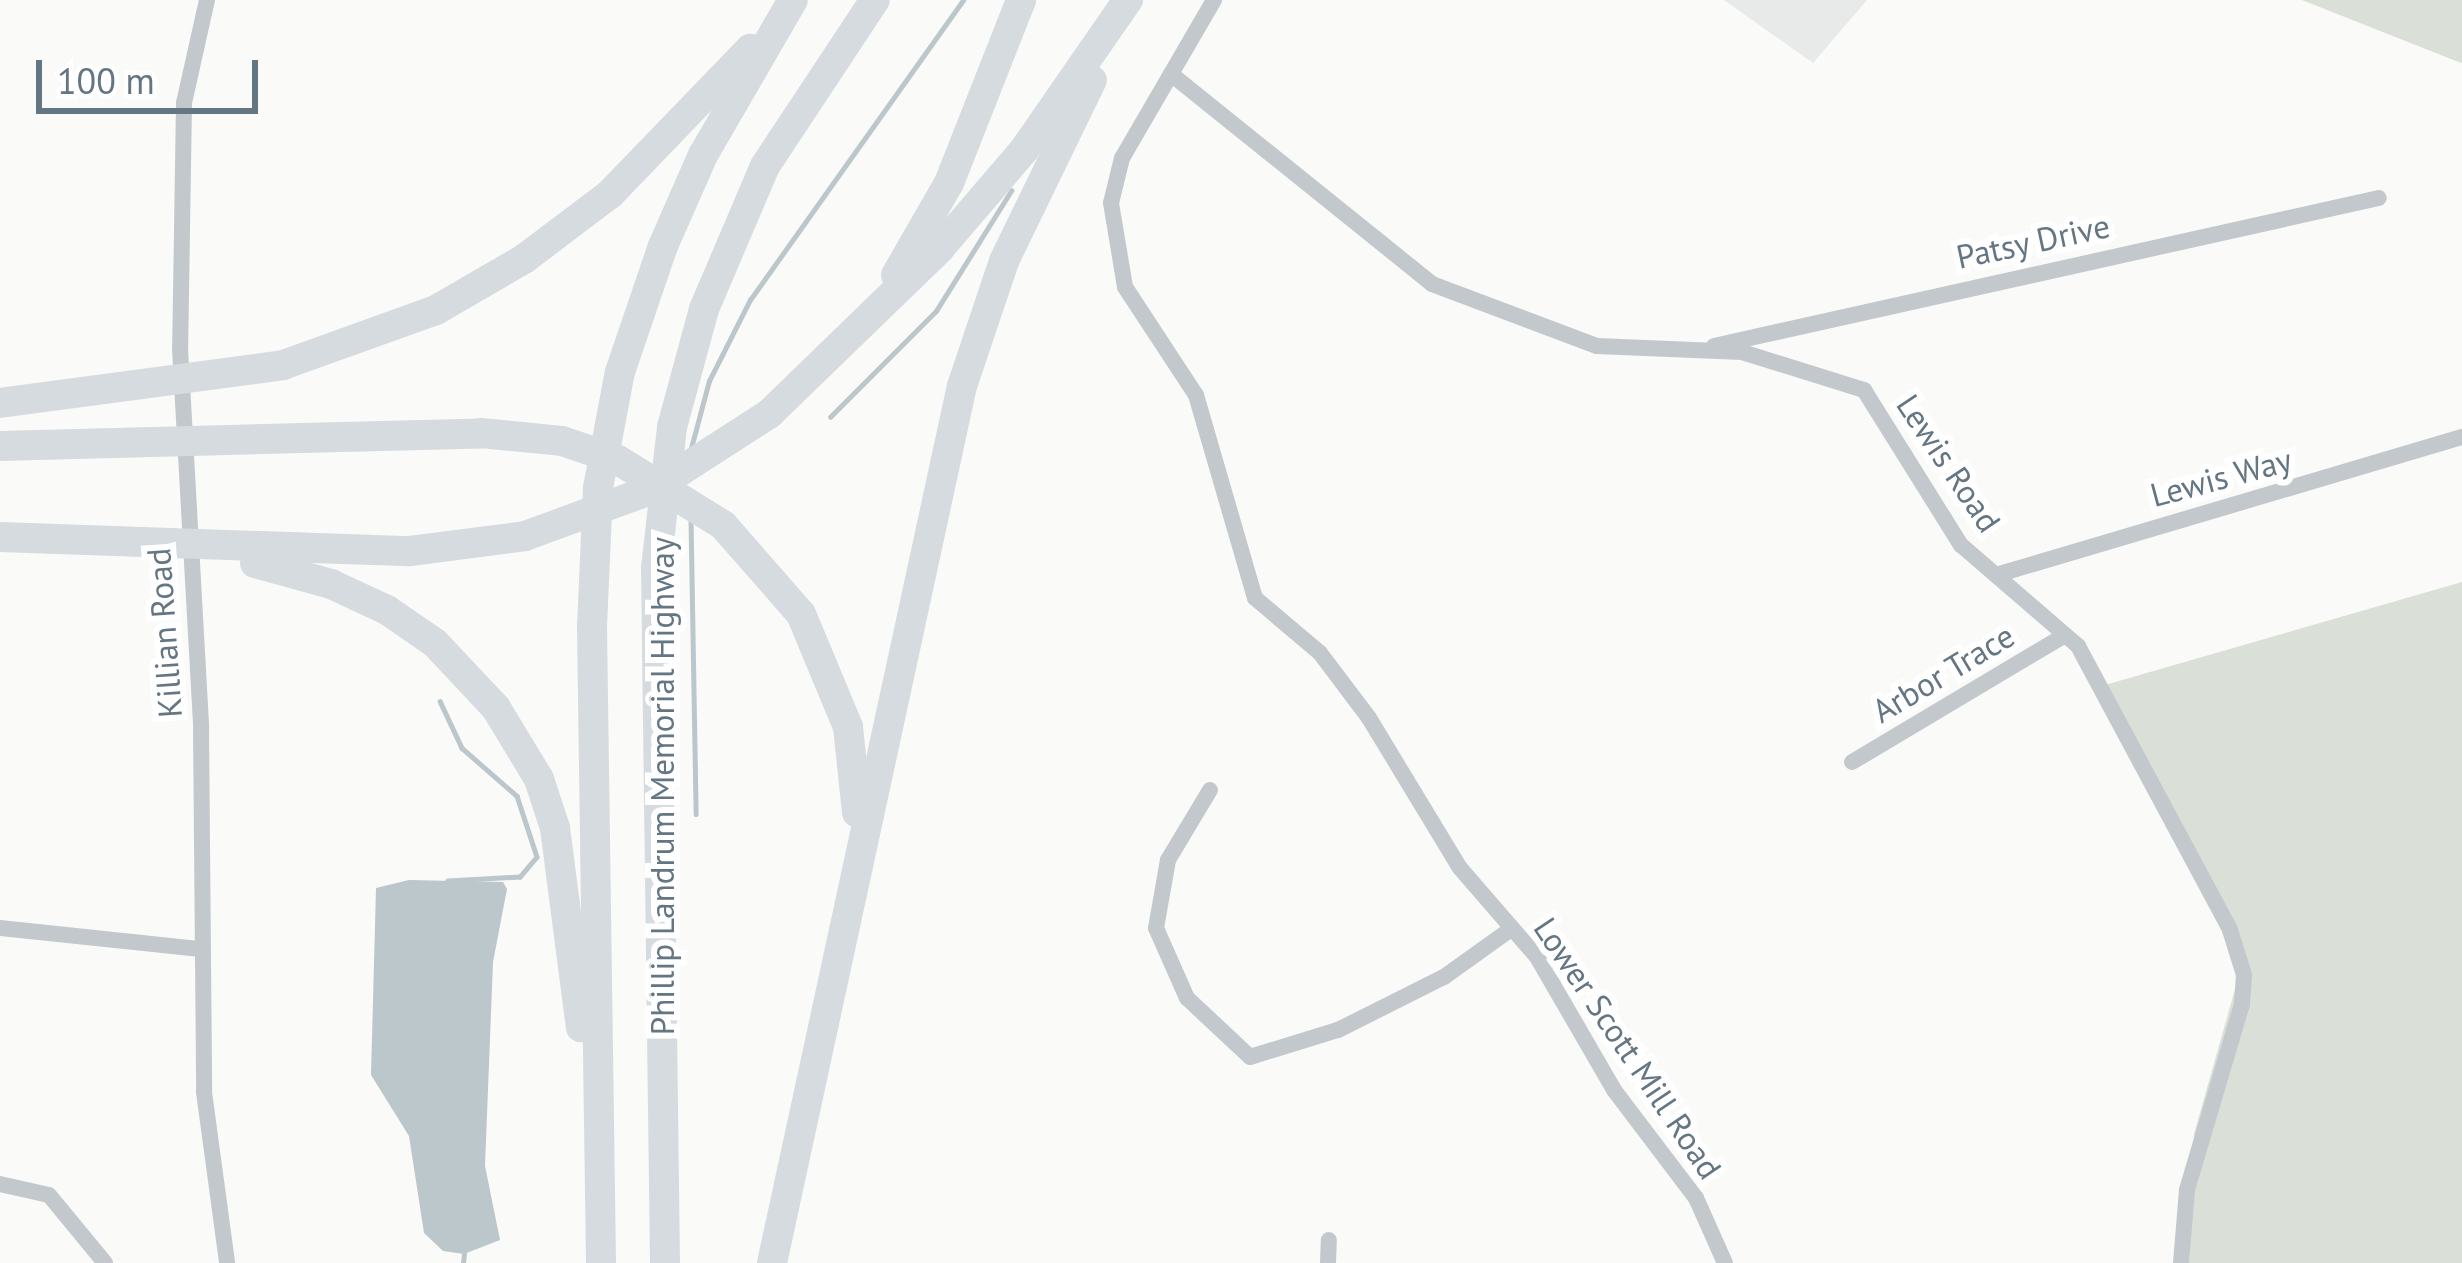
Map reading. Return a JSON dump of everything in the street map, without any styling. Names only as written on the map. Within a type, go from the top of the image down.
[{"type":"highway","name":"Phillip Landrum Memorial Highway","points":[[664,1263],[656,588],[672,427],[704,309],[764,166],[875,0]]},
{"type":"highway","points":[[856,334],[950,183],[1021,0]]},
{"type":"highway","points":[[0,537],[196,549],[388,552],[525,536],[623,502],[733,442],[856,334],[982,201],[1131,0]]},
{"type":"highway","points":[[772,1263],[857,861],[976,339],[1037,184],[1131,0]]},
{"type":"highway","name":"Phillip Landrum Memorial Highway","points":[[601,1263],[592,627],[598,488],[620,372],[663,246],[784,11]]},
{"type":"highway","points":[[0,403],[283,365],[436,310],[524,259],[610,194],[784,11]]},
{"type":"highway","points":[[0,446],[535,437],[645,472],[724,525],[784,589],[827,663],[854,753],[857,861]]},
{"type":"highway","points":[[196,549],[331,584],[387,610],[458,664],[512,730],[538,778],[562,856],[600,1202]]},
{"type":"street","name":"Killian Road","points":[[207,0],[184,103],[180,348],[188,584],[201,728],[201,950],[210,1164],[227,1263]]},
{"type":"street","name":"Lower Scott Mill Road","points":[[1214,0],[1122,158],[1111,203],[1126,286],[1196,394],[1255,598],[1319,653],[1460,868],[1537,957],[1649,1141],[1696,1198],[1726,1263]]},
{"type":"street","name":"Lewis Road","points":[[1171,74],[1432,284],[1597,346],[1702,350],[1782,360],[1864,390],[1960,545],[2065,635],[2230,930],[2244,975],[2187,1190],[2181,1263]]},
{"type":"street","name":"Patsy Drive","points":[[1702,350],[2379,198]]},
{"type":"street","name":"Lewis Way","points":[[1996,575],[2462,437]]},
{"type":"street","name":"Arbor Trace","points":[[1852,762],[2065,635]]},
{"type":"street","points":[[1210,790],[1168,860],[1156,928],[1187,998],[1250,1057],[1338,1030],[1444,977],[1510,928]]},
{"type":"street","points":[[0,928],[201,950]]},
{"type":"street","points":[[0,1184],[49,1195],[105,1263]]},
{"type":"street","points":[[1328,1263],[1330,1240]]},
{"type":"shaded area","points":[[1724,0],[1867,0],[1813,63]]},
{"type":"shaded area","points":[[2302,0],[2462,0],[2462,63],[2456,61]]},
{"type":"shaded area","points":[[2462,582],[2462,1263],[2189,1263],[2194,1134],[2243,961],[2105,685]]},
{"type":"shaded area","points":[[409,880],[503,882],[507,889],[493,962],[485,1166],[500,1240],[464,1254],[443,1251],[424,1233],[409,1136],[371,1075],[376,888]]},
{"type":"waterway","points":[[691,448],[709,381],[750,300],[963,0]]},
{"type":"waterway","points":[[830,417],[936,311],[1011,191]]},
{"type":"waterway","points":[[691,519],[696,814]]},
{"type":"waterway","points":[[440,701],[462,748],[517,796],[537,857],[520,877],[448,881]]},
{"type":"waterway","points":[[463,1263],[464,1254]]}]
